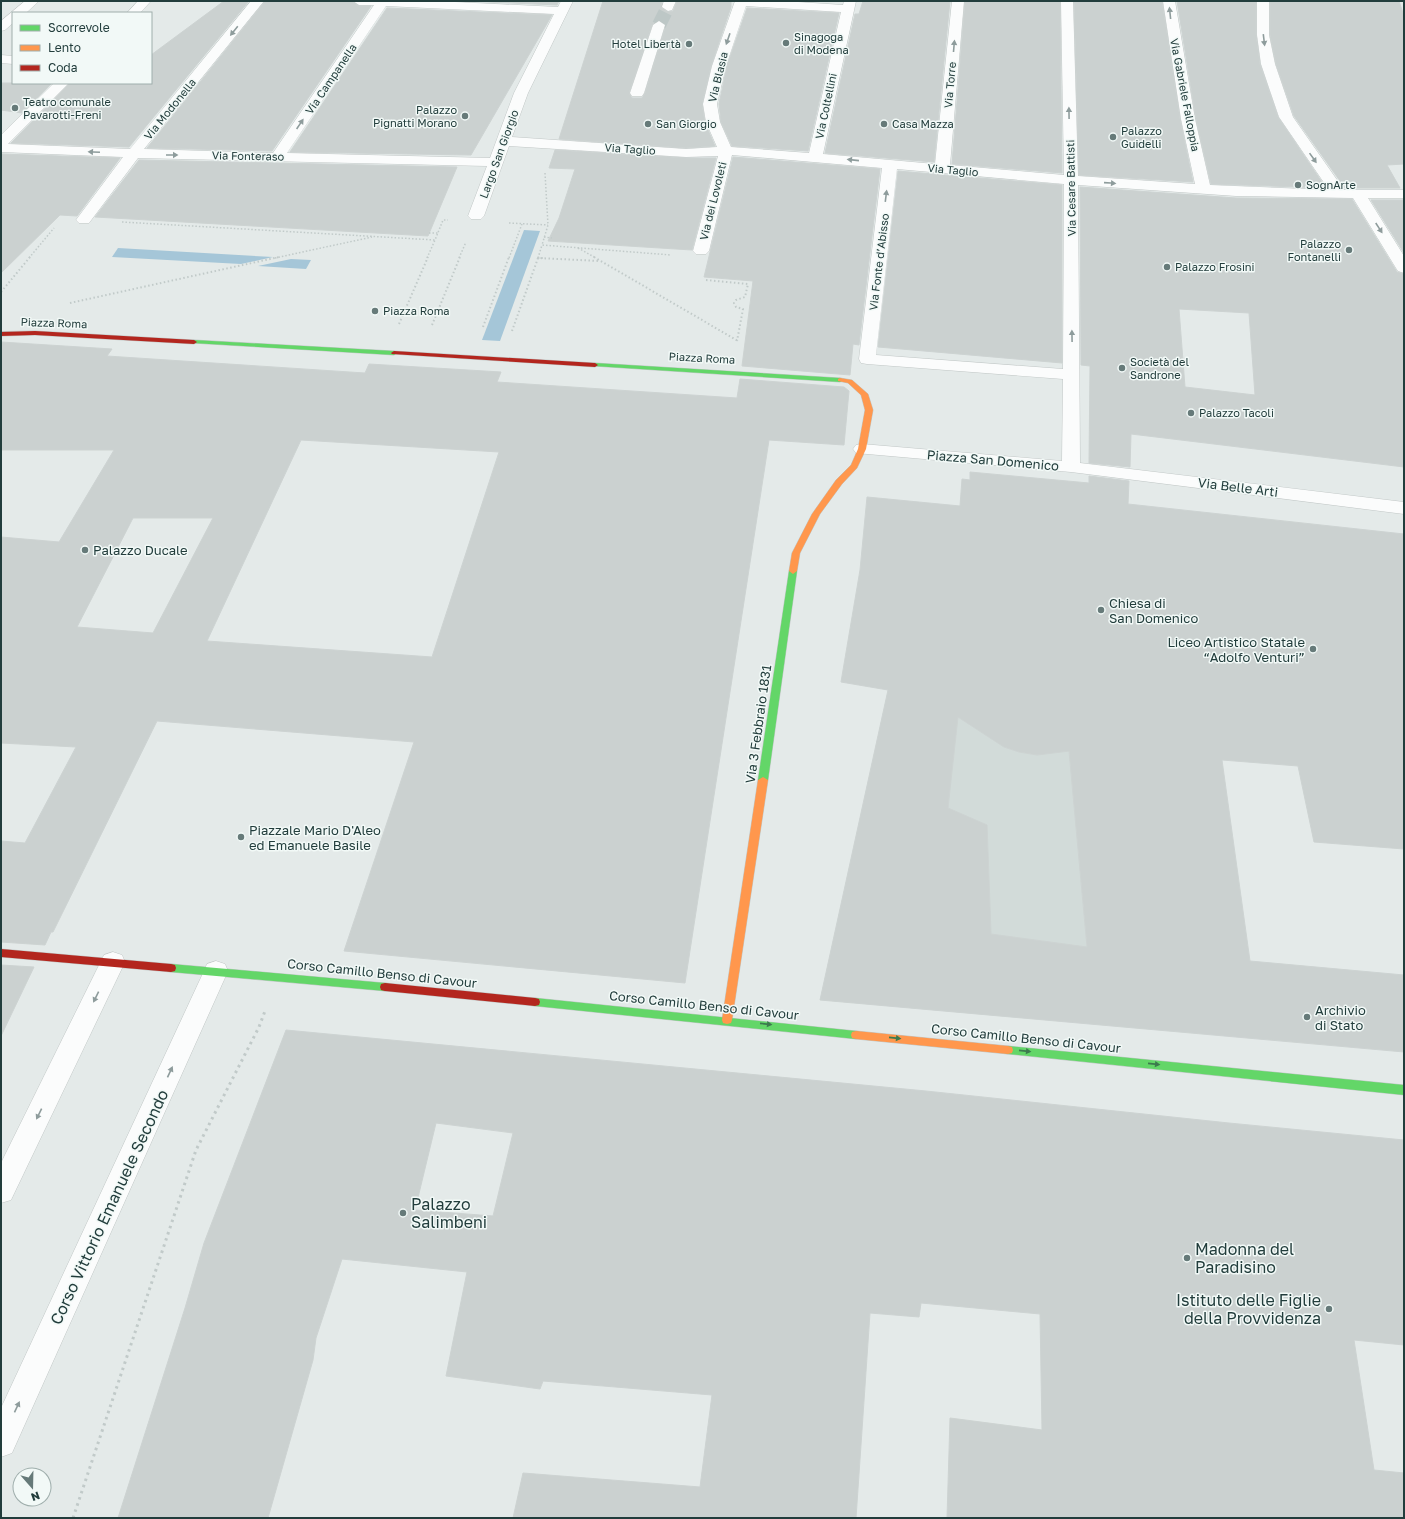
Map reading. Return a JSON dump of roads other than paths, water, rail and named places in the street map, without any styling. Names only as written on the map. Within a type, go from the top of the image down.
[{"type":"street","points":[[19,12],[33,1]]},
{"type":"street","points":[[134,12],[145,1]]},
{"type":"street","name":"Via Modonella","points":[[84,220],[133,154],[258,1]]},
{"type":"street","points":[[359,1],[565,6]]},
{"type":"street","name":"Via Torre","points":[[942,169],[958,1]]},
{"type":"street","name":"Via Cesare Battisti","points":[[1067,1],[1071,180],[1072,375]]},
{"type":"street","name":"Via Gabriele Falloppia","points":[[1169,1],[1188,119],[1203,189]]},
{"type":"street","points":[[1263,1],[1263,35],[1268,64],[1286,116],[1340,195]]},
{"type":"street","name":"Via Campanella","points":[[278,156],[382,2]]},
{"type":"street","points":[[741,2],[849,5]]},
{"type":"street","name":"Via Blasia","points":[[726,151],[713,122],[710,104],[719,66],[741,2]]},
{"type":"street","name":"Via Coltellini","points":[[815,157],[849,5]]},
{"type":"street","name":"Largo San Giorgio","points":[[475,219],[521,93],[565,6]]},
{"type":"street","points":[[1,27],[12,18]]},
{"type":"street","points":[[637,93],[659,25]]},
{"type":"street","points":[[1,59],[12,60]]},
{"type":"street","points":[[1,143],[61,84]]},
{"type":"street","name":"Via Taglio","points":[[503,140],[686,153],[726,151],[815,157],[1071,180],[1203,189],[1340,195],[1404,194]]},
{"type":"street","name":"Via Fonteraso","points":[[1,148],[133,154],[278,156],[495,162]]},
{"type":"street","name":"Via dei Lovoleti","points":[[700,254],[726,151]]},
{"type":"street","name":"Via Fonte d’Abisso","points":[[890,164],[867,359],[1072,375]]},
{"type":"street","points":[[1358,195],[1404,268]]},
{"type":"street","name":"Piazza Roma","points":[[1,334],[35,333],[795,376],[850,381],[864,394],[869,410],[862,449]]},
{"type":"street","name":"Piazza San Domenico","points":[[862,449],[1071,467],[1072,375]]},
{"type":"street","name":"Via 3 Febbraio 1831","points":[[727,1020],[796,553],[816,514],[839,482],[854,466],[862,449]]},
{"type":"street","name":"Via Belle Arti","points":[[1071,467],[1404,508]]},
{"type":"street","name":"Corso Camillo Benso di Cavour","points":[[1,953],[277,976],[727,1020],[1404,1090]]},
{"type":"street","points":[[1,1191],[113,962]]},
{"type":"street","name":"Corso Vittorio Emanuele Secondo","points":[[1,1442],[216,971]]},
{"type":"water","points":[[524,230],[540,231],[500,341],[482,340]]},
{"type":"water","points":[[118,248],[273,257],[241,264],[112,257]]},
{"type":"water","points":[[291,259],[311,260],[306,269],[258,266]]},
{"type":"tunnel","points":[[659,25],[668,7]]},
{"type":"place","name":"Sinagoga di Modena","points":[[786,43]]},
{"type":"place","name":"Hotel Libertà","points":[[689,44]]},
{"type":"place","name":"Teatro comunale Pavarotti-Freni","points":[[15,108]]},
{"type":"place","name":"Palazzo Pignatti Morano","points":[[465,116]]},
{"type":"place","name":"San Giorgio","points":[[648,124]]},
{"type":"place","name":"Casa Mazza","points":[[884,124]]},
{"type":"place","name":"Palazzo Guidelli","points":[[1113,137]]},
{"type":"place","name":"SognArte","points":[[1298,185]]},
{"type":"place","name":"Palazzo Fontanelli","points":[[1349,250]]},
{"type":"place","name":"Palazzo Frosini","points":[[1167,267]]},
{"type":"place","name":"Piazza Roma","points":[[375,311]]},
{"type":"place","name":"Società del Sandrone","points":[[1122,368]]},
{"type":"place","name":"Palazzo Tacoli","points":[[1191,413]]},
{"type":"place","name":"Palazzo Ducale","points":[[85,550]]},
{"type":"place","name":"Chiesa di San Domenico","points":[[1101,610]]},
{"type":"place","name":"Liceo Artistico Statale “Adolfo Venturi”","points":[[1313,649]]},
{"type":"place","name":"Piazzale Mario D'Aleo ed Emanuele Basile","points":[[241,837]]},
{"type":"place","name":"Archivio di Stato","points":[[1307,1017]]},
{"type":"place","name":"Palazzo Salimbeni","points":[[403,1213]]},
{"type":"place","name":"Madonna del Paradisino","points":[[1187,1258]]},
{"type":"place","name":"Istituto delle Figlie della Provvidenza","points":[[1329,1309]]}]
